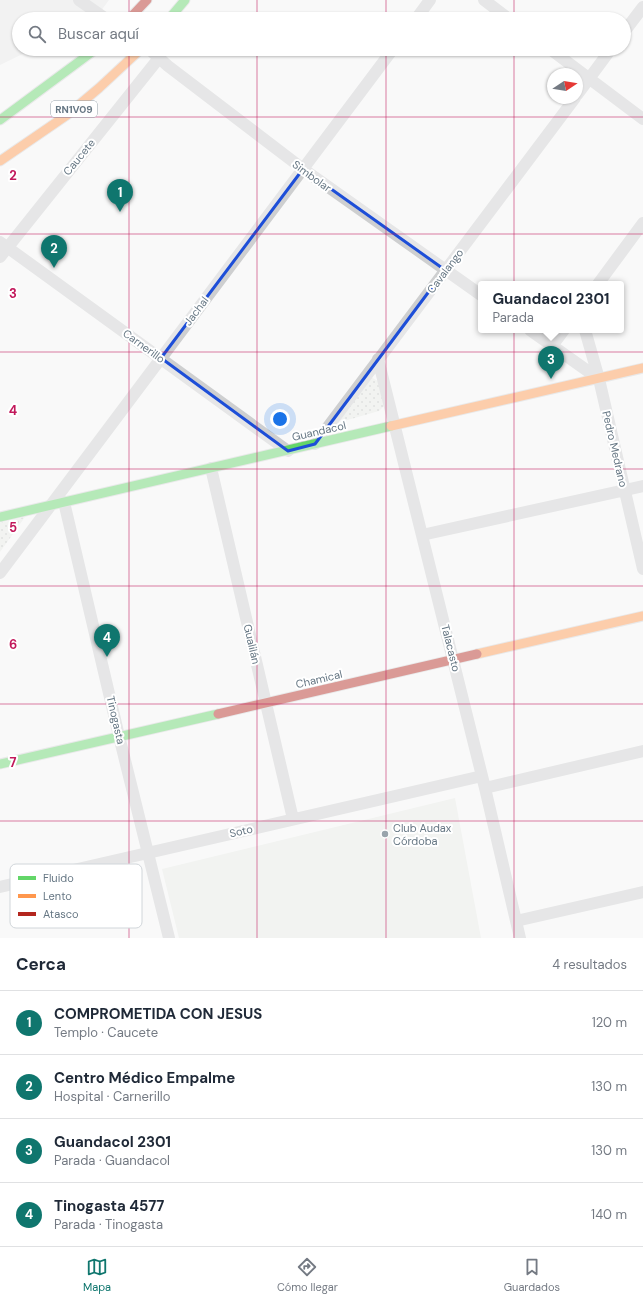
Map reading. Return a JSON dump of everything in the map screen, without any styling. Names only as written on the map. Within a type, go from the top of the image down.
[{"type":"street","points":[[80,0],[96,12]]},
{"type":"street","points":[[136,12],[147,0]]},
{"type":"street","points":[[174,12],[185,0]]},
{"type":"street","points":[[421,12],[430,0]]},
{"type":"street","points":[[484,0],[500,12]]},
{"type":"street","points":[[631,23],[643,7]]},
{"type":"street","name":"RN1V09","points":[[0,120],[87,56]]},
{"type":"street","name":"RN1V09","points":[[0,161],[67,115],[133,56]]},
{"type":"street","name":"Jachal","points":[[0,573],[388,56]]},
{"type":"street","points":[[559,56],[643,119]]},
{"type":"street","points":[[583,86],[606,56]]},
{"type":"street","name":"Simbolar","points":[[159,58],[303,169],[478,294]]},
{"type":"street","name":"Caucete","points":[[2,249],[159,58]]},
{"type":"street","name":"Cavalango","points":[[315,444],[570,104]]},
{"type":"street","points":[[600,281],[643,224]]},
{"type":"street","name":"Carnerillo","points":[[2,249],[161,358],[288,451]]},
{"type":"street","points":[[534,333],[599,379]]},
{"type":"street","points":[[552,346],[562,333]]},
{"type":"street","name":"Pedro Medrano","points":[[586,333],[599,379],[643,568]]},
{"type":"street","name":"Talacasto","points":[[378,359],[484,782],[520,938]]},
{"type":"street","name":"Guandacol","points":[[0,517],[643,368]]},
{"type":"street","name":"Gualilán","points":[[211,468],[293,819]]},
{"type":"street","points":[[422,535],[643,486]]},
{"type":"street","name":"Tinogasta","points":[[64,502],[119,736],[149,852],[169,938]]},
{"type":"street","name":"Chamical","points":[[0,764],[643,616]]},
{"type":"street","name":"Soto","points":[[96,864],[293,819],[643,751]]},
{"type":"street","name":"Soto","points":[[0,886],[10,884]]},
{"type":"street","points":[[516,921],[643,892]]},
{"type":"highlighted area","points":[[303,169],[445,270],[315,444],[288,451],[161,358]]},
{"type":"shaded area","points":[[0,0],[109,0],[100,12],[12,12],[12,56],[19,56],[0,65]]},
{"type":"shaded area","points":[[371,377],[378,381],[384,406],[379,411],[344,421],[340,419]]},
{"type":"shaded area","points":[[25,517],[0,552],[0,523]]},
{"type":"shaded area","name":"Club Audax Córdoba","points":[[455,798],[481,938],[179,938],[162,869]]},
{"type":"traffic: fast","points":[[175,12],[185,0]]},
{"type":"traffic: fast","points":[[0,120],[87,56]]},
{"type":"traffic: fast","points":[[0,517],[391,426]]},
{"type":"traffic: fast","points":[[0,764],[218,714]]},
{"type":"traffic: slow","points":[[0,161],[67,115],[133,56]]},
{"type":"traffic: slow","points":[[391,426],[643,368]]},
{"type":"traffic: slow","points":[[477,654],[643,616]]},
{"type":"traffic: jam","points":[[136,12],[147,0]]},
{"type":"traffic: jam","points":[[218,714],[477,654]]},
{"type":"place","name":"COMPROMETIDA CON JESUS","points":[[120,212]]},
{"type":"place","name":"Centro Médico Empalme","points":[[54,268]]},
{"type":"place","name":"Guandacol 2301","points":[[551,379]]},
{"type":"place","name":"Tinogasta 4577","points":[[107,657]]},
{"type":"place","name":"Club Audax Córdoba","points":[[385,834]]}]
